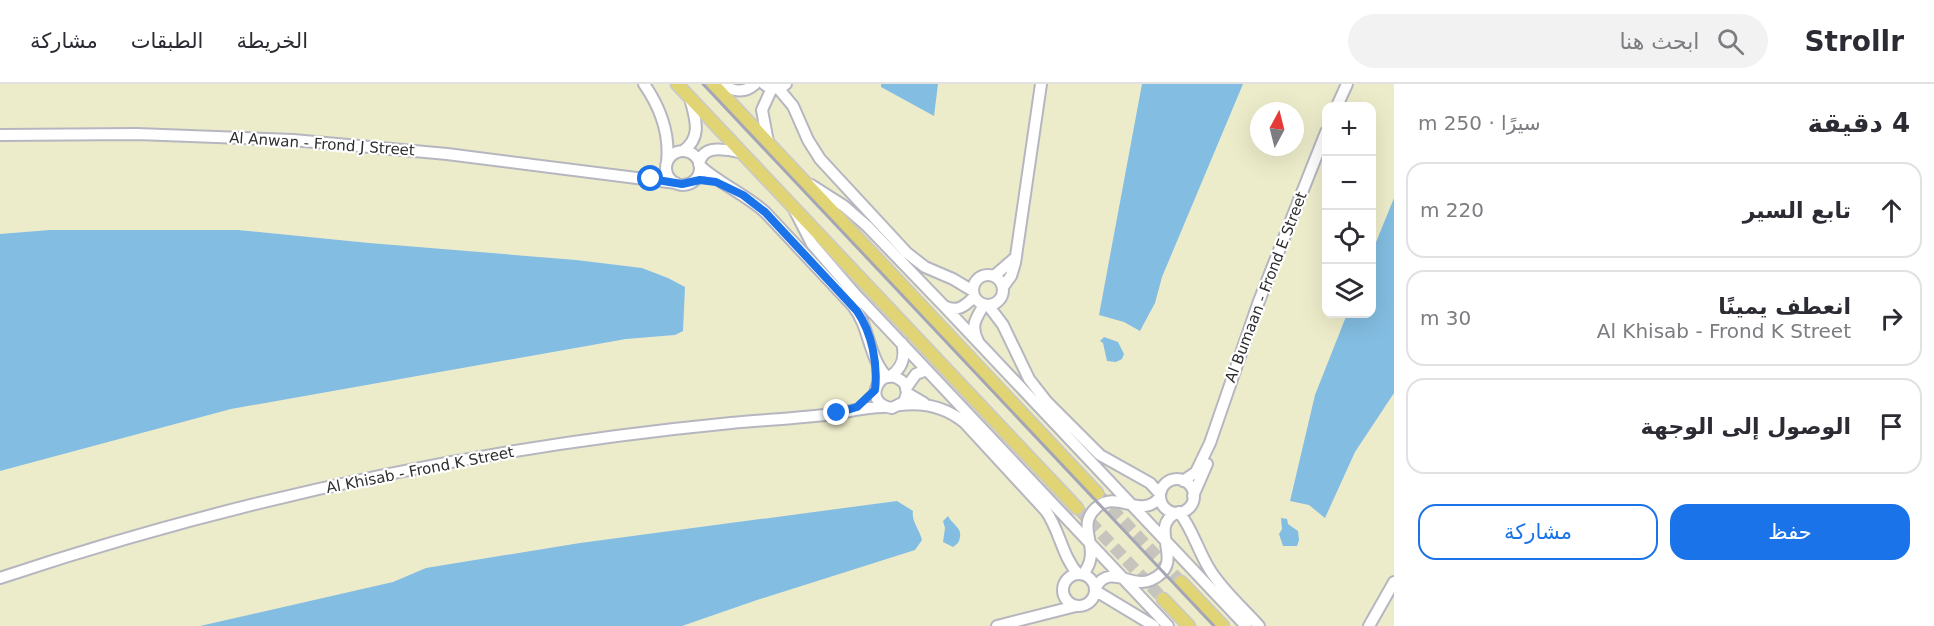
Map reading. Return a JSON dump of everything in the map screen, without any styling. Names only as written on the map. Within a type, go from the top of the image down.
[{"type":"main road","points":[[677,84],[1077,508]]},
{"type":"main road","points":[[713,84],[1097,493]]},
{"type":"main road","points":[[1181,582],[1223,626]]},
{"type":"main road","points":[[1163,599],[1189,626]]},
{"type":"street","points":[[644,84],[673,144],[682,151],[692,153],[700,165],[765,212],[853,306],[864,322],[875,358],[877,400],[884,407],[927,405],[945,410],[958,417],[1051,518],[1066,554],[1081,574]]},
{"type":"street","points":[[719,84],[740,91],[749,89],[755,84]]},
{"type":"street","points":[[1007,332],[1001,299],[1003,287],[1014,270],[1041,84]]},
{"type":"street","points":[[1340,102],[1347,84]]},
{"type":"street","points":[[768,142],[762,110],[778,86],[793,106],[813,150],[826,168],[913,258],[932,271],[946,276],[963,279],[980,278]]},
{"type":"street","points":[[643,179],[655,174],[667,164],[673,154],[682,151],[692,143],[696,133],[696,121],[690,98]]},
{"type":"street","points":[[666,130],[669,176],[676,183],[708,180],[724,184]]},
{"type":"street","name":"Al Anwan - Frond J Street","points":[[0,135],[137,134],[292,140],[447,154],[676,183]]},
{"type":"street","name":"Al Bumaan - Frond E Street","points":[[1183,481],[1196,472],[1210,443],[1259,301],[1322,142]]},
{"type":"street","points":[[693,182],[698,175],[703,154],[712,149],[741,152]]},
{"type":"street","points":[[805,181],[856,216],[1246,626]]},
{"type":"street","points":[[794,208],[807,236],[818,252],[1168,626]]},
{"type":"street","points":[[994,276],[1016,256]]},
{"type":"street","points":[[944,306],[959,309],[973,294],[974,284],[984,275],[994,276],[1003,287]]},
{"type":"street","points":[[946,276],[973,294],[999,318],[1034,387],[1095,451],[1116,466],[1141,478],[1154,482],[1168,482],[1177,479],[1191,488],[1193,534]]},
{"type":"street","points":[[983,349],[974,329],[975,319],[986,305],[995,304],[1001,299]]},
{"type":"street","points":[[849,411],[864,402],[880,381],[898,370],[903,360],[902,343]]},
{"type":"street","points":[[875,358],[888,377],[902,380],[907,390],[927,405]]},
{"type":"street","points":[[900,405],[906,398],[907,390],[916,374],[927,370]]},
{"type":"street","name":"Al Khisab - Frond K Street","points":[[0,578],[91,549],[221,513],[425,468],[631,434],[884,407]]},
{"type":"street","name":"Al Bumaan - Frond E Street","points":[[1192,501],[1207,462],[1210,443]]},
{"type":"street","points":[[1141,478],[1154,487],[1160,495],[1163,506],[1178,513],[1193,534],[1217,580],[1259,626]]},
{"type":"street","points":[[1081,574],[1092,558],[1087,533],[1089,518],[1098,506],[1112,500],[1119,500],[1133,506],[1145,507],[1156,501],[1168,482]]},
{"type":"street","points":[[1089,604],[1096,589],[1107,576],[1122,577],[1136,583],[1157,576],[1166,564],[1168,549],[1164,528],[1168,518],[1192,501]]},
{"type":"street","points":[[1040,615],[1054,606],[1063,593],[1066,580],[1066,554]]},
{"type":"street","points":[[1066,580],[1074,574],[1081,574],[1091,579],[1096,589],[1154,626]]},
{"type":"street","points":[[1369,626],[1394,582]]},
{"type":"street","points":[[1063,593],[1067,602],[1076,606]]},
{"type":"street","points":[[997,626],[1076,606],[1089,604],[1120,606]]},
{"type":"sand","points":[[0,84],[881,84],[881,87],[933,115],[938,84],[1142,84],[1099,315],[1124,322],[1140,331],[1155,303],[1162,277],[1243,84],[1394,84],[1394,198],[1376,242],[1376,102],[1322,102],[1322,318],[1345,318],[1315,395],[1290,500],[1309,505],[1325,517],[1355,452],[1394,393],[1394,626],[682,626],[757,600],[920,530],[897,501],[580,543],[426,568],[393,582],[200,626],[0,626],[0,471],[231,409],[626,339],[675,335],[683,331],[685,287],[641,268],[576,260],[238,230],[50,230],[0,234]]},
{"type":"water","points":[[881,84],[938,84],[934,116],[881,87]]},
{"type":"water","points":[[1142,84],[1243,84],[1162,277],[1155,303],[1140,331],[1124,322],[1099,315]]},
{"type":"water","points":[[1394,198],[1394,393],[1355,452],[1325,518],[1309,505],[1290,501],[1315,395],[1345,318],[1376,318],[1376,242]]},
{"type":"water","points":[[50,230],[238,230],[642,268],[685,287],[683,331],[675,335],[626,339],[231,409],[0,471],[0,234]]},
{"type":"water","points":[[1104,337],[1118,342],[1124,354],[1122,359],[1116,362],[1107,361],[1103,343],[1100,341]]},
{"type":"water","points":[[897,501],[913,511],[913,518],[922,540],[915,550],[682,626],[200,626],[393,582],[426,568],[580,543]]},
{"type":"water","points":[[948,516],[960,534],[958,543],[953,547],[943,542],[945,528],[943,521]]},
{"type":"water","points":[[1281,518],[1287,519],[1288,524],[1298,531],[1297,546],[1283,546],[1279,534],[1282,529]]},
{"type":"tunnel","points":[[1099,495],[1181,582]]},
{"type":"tunnel","points":[[1077,508],[1163,599]]},
{"type":"railway","points":[[703,84],[1214,626]]},
{"type":"route","points":[[651,179],[682,184],[708,180],[724,184],[743,195],[765,212],[857,311],[864,322],[875,358],[875,390],[857,407],[837,413]]}]
